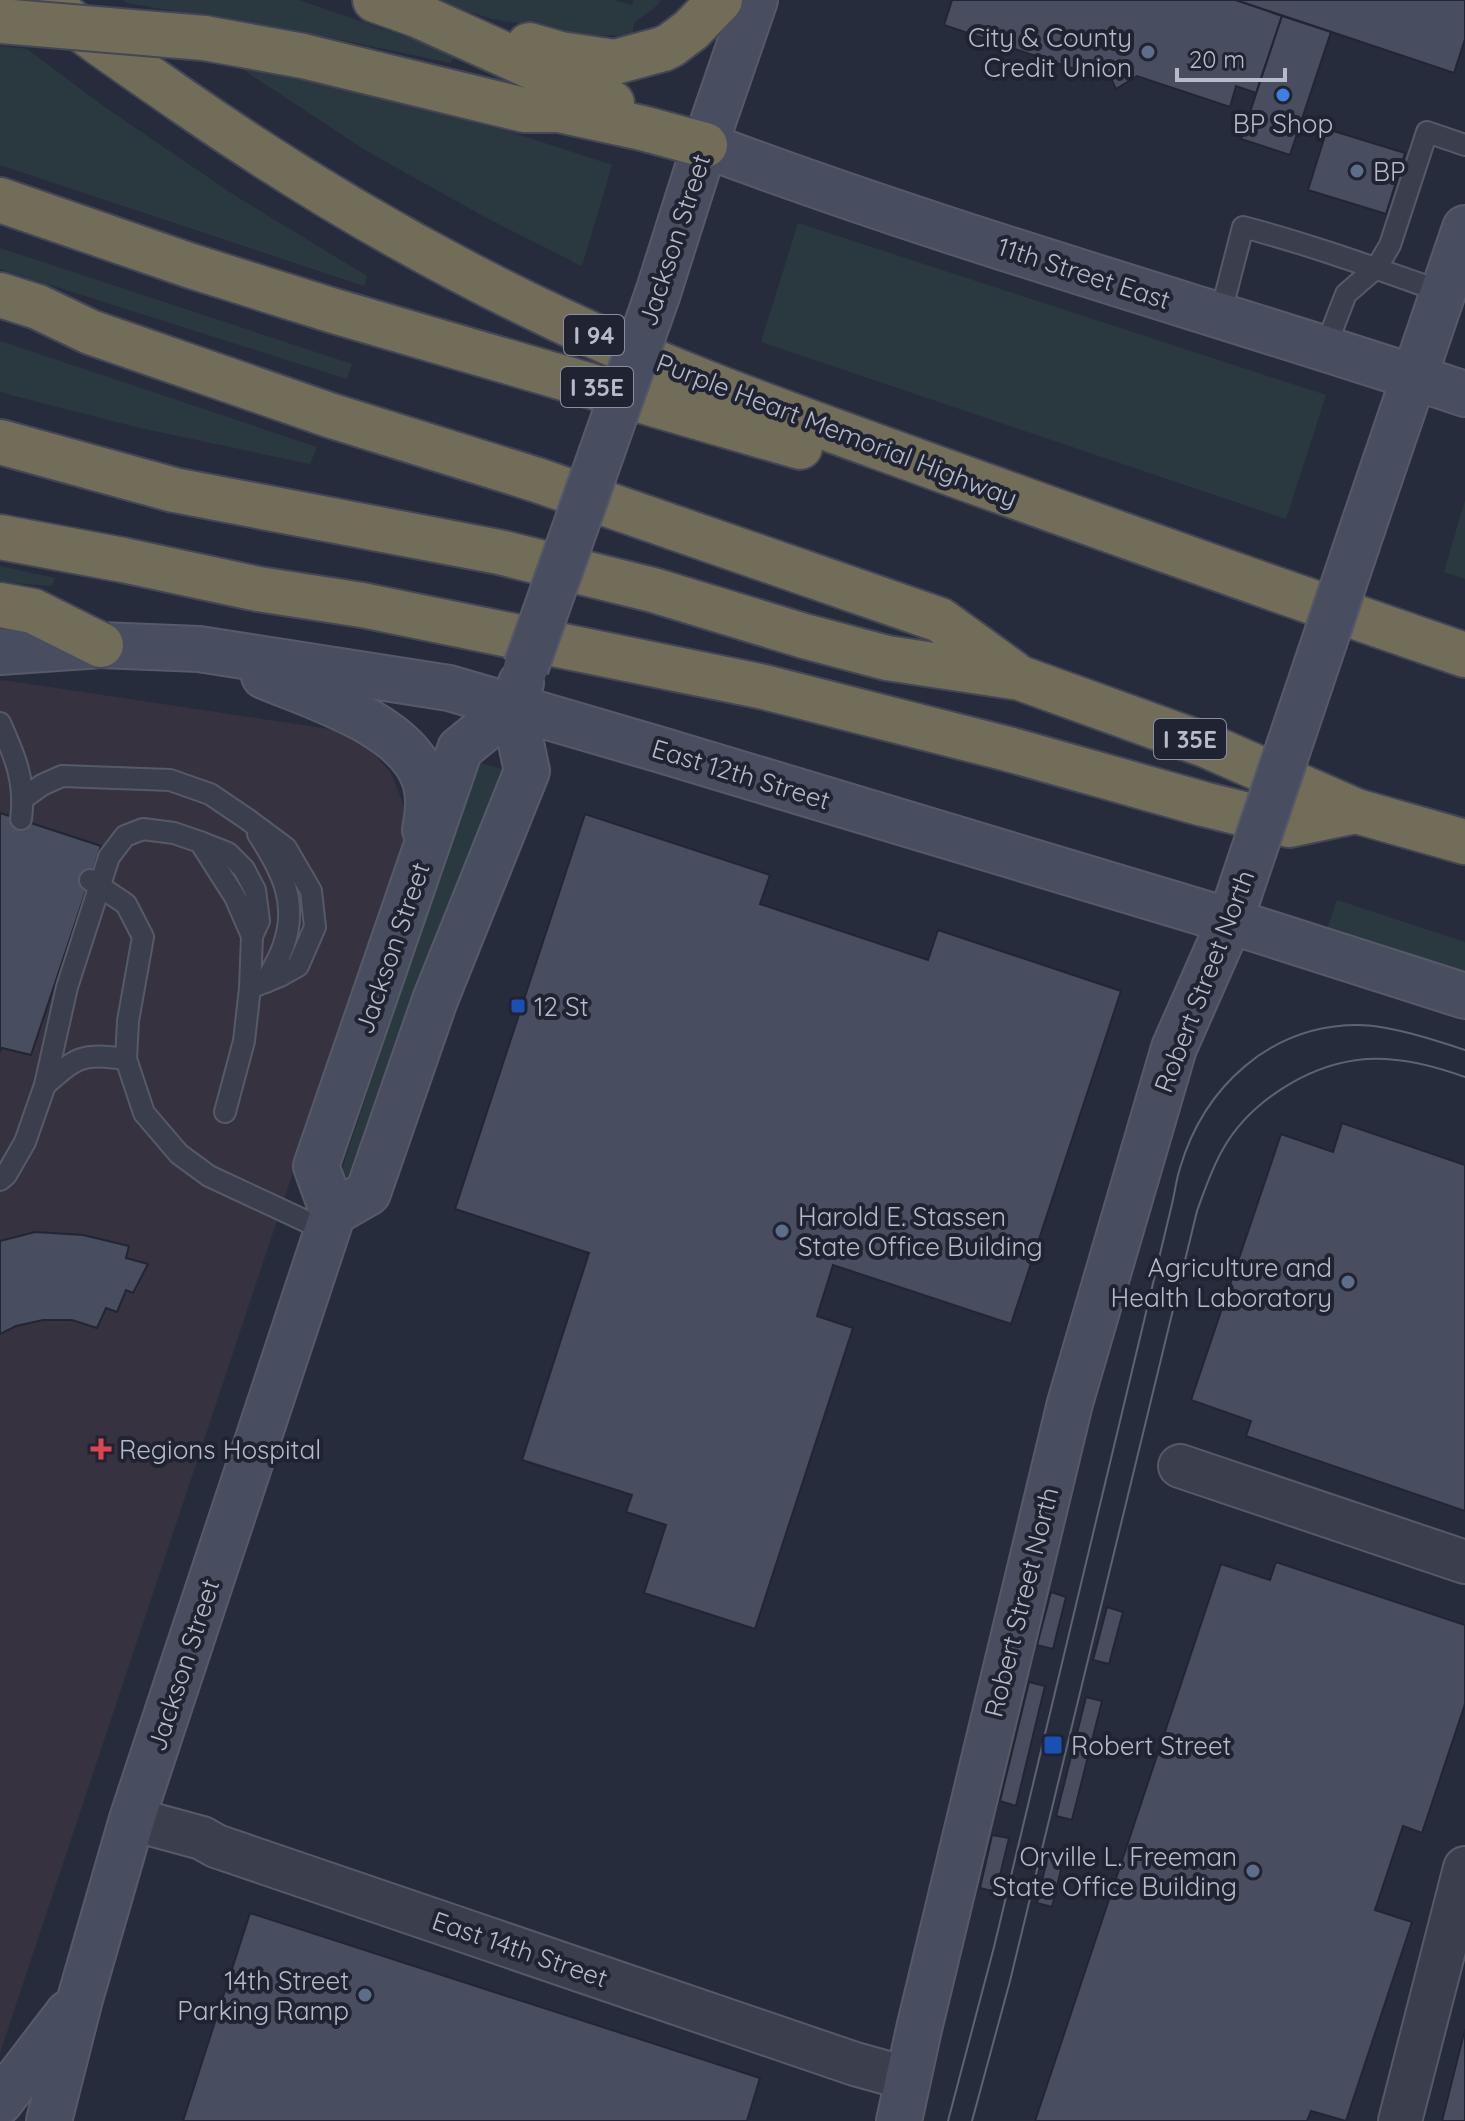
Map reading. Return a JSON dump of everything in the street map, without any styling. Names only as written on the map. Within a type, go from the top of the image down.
[{"type":"highway","name":"Purple Heart Memorial Highway","points":[[44,0],[132,66],[268,160],[400,238],[548,315],[748,399],[1198,563],[1462,654]]},
{"type":"highway","points":[[375,0],[417,15],[560,54],[615,62],[671,45],[691,30],[720,0]]},
{"type":"highway","points":[[417,15],[705,145]]},
{"type":"highway","points":[[0,21],[204,38],[303,56],[524,110],[559,110],[705,145]]},
{"type":"highway","name":"I 35E","points":[[0,200],[334,311],[1198,563]]},
{"type":"highway","name":"I 35E","points":[[0,295],[38,307],[90,332],[329,415],[537,480],[940,620],[1020,678],[1208,746],[1356,811],[1465,842]]},
{"type":"highway","points":[[0,442],[174,490],[499,552],[653,590],[887,658],[1020,678]]},
{"type":"highway","points":[[0,537],[258,589],[378,608],[764,687],[1289,825],[1356,811]]},
{"type":"highway","points":[[0,605],[33,611],[101,645]]},
{"type":"main road","name":"Jackson Street","points":[[49,2121],[80,1999],[132,1819],[330,1222],[316,1166],[460,749],[520,686],[658,293],[755,0]]},
{"type":"main road","name":"11th Street East","points":[[705,145],[816,185],[1465,394]]},
{"type":"main road","name":"Robert Street North","points":[[899,2121],[922,2014],[1070,1403],[1174,1048],[1230,921],[1465,228]]},
{"type":"main road","name":"East 12th Street","points":[[0,652],[101,645],[199,649],[449,688],[520,686],[1465,996]]},
{"type":"main road","points":[[199,649],[352,713],[382,729],[406,749],[424,779],[429,807],[416,881]]},
{"type":"main road","points":[[330,1222],[368,1193],[435,1000],[527,771],[520,686]]},
{"type":"main road","points":[[0,2102],[80,1999]]},
{"type":"street","points":[[1180,1466],[1465,1562]]},
{"type":"street","name":"East 14th Street","points":[[132,1819],[202,1838],[216,1846],[855,2064],[909,2079]]},
{"type":"street","points":[[1400,2121],[1465,1868]]},
{"type":"lane","points":[[1325,348],[1346,294],[1377,267],[1390,245],[1427,132],[1465,145]]},
{"type":"lane","points":[[1220,316],[1243,227],[1377,267],[1443,292]]},
{"type":"lane","points":[[0,723],[15,755],[24,798],[21,819]]},
{"type":"lane","points":[[24,798],[62,776],[170,780],[210,794],[247,819],[276,861],[288,892],[289,919],[283,948],[258,985],[225,1112]]},
{"type":"lane","points":[[0,1180],[25,1142],[45,1085],[95,883],[125,836],[143,829],[174,833],[228,853],[244,869],[255,890],[259,921],[252,936],[258,985]]},
{"type":"lane","points":[[95,883],[126,904],[143,937],[128,1021],[126,1059],[144,1113],[179,1154],[209,1176],[330,1222]]},
{"type":"lane","points":[[45,1085],[72,1061],[97,1055],[126,1059]]},
{"type":"shaded area","points":[[123,0],[299,0],[455,54],[451,63]]},
{"type":"shaded area","points":[[432,0],[613,0],[632,5],[634,0],[660,0],[634,23],[632,36],[592,35],[492,19]]},
{"type":"shaded area","points":[[0,46],[27,49],[106,108],[237,197],[367,276],[364,286],[0,165]]},
{"type":"shaded area","points":[[236,65],[508,131],[612,165],[582,266],[483,216],[365,150]]},
{"type":"shaded area","points":[[798,223],[1326,395],[1286,519],[761,342]]},
{"type":"shaded area","points":[[0,248],[352,364],[347,379],[0,269]]},
{"type":"shaded area","points":[[0,341],[317,447],[310,464],[140,428],[11,395],[0,391]]},
{"type":"shaded area","points":[[1465,500],[1465,579],[1444,572]]},
{"type":"shaded area","points":[[0,566],[55,578],[52,586],[0,582]]},
{"type":"shaded area","name":"Regions Hospital","points":[[0,681],[336,730],[366,745],[391,773],[405,809],[402,845],[0,2053]]},
{"type":"shaded area","points":[[477,762],[505,770],[352,1180],[340,1175]]},
{"type":"shaded area","points":[[1337,900],[1465,942],[1465,976],[1327,929]]},
{"type":"building","name":"City & County Credit Union","points":[[952,0],[1236,0],[1282,16],[1256,93],[1236,86],[1230,107],[1137,76],[1116,89],[1109,74],[1107,80],[944,25]]},
{"type":"building","points":[[1236,0],[1465,0],[1465,39],[1454,73]]},
{"type":"building","points":[[1282,16],[1331,32],[1290,155],[1241,139]]},
{"type":"building","name":"BP","points":[[1327,129],[1405,153],[1386,214],[1308,190]]},
{"type":"building","points":[[0,813],[101,846],[31,1055],[2,1048],[0,1051]]},
{"type":"building","name":"Harold E. Stassen State Office Building","points":[[585,814],[770,875],[760,904],[928,960],[938,930],[1121,991],[1011,1324],[833,1265],[817,1316],[853,1328],[755,1629],[644,1593],[666,1525],[626,1512],[632,1495],[522,1460],[589,1253],[455,1209]]},
{"type":"building","name":"Agriculture and Health Laboratory","points":[[1342,1123],[1465,1165],[1465,1511],[1246,1436],[1251,1421],[1191,1400],[1281,1134],[1333,1152]]},
{"type":"building","points":[[35,1232],[83,1235],[129,1246],[126,1258],[148,1264],[133,1293],[126,1290],[117,1312],[106,1308],[97,1328],[72,1320],[43,1320],[16,1326],[0,1334],[0,1241]]},
{"type":"building","name":"Orville L. Freeman State Office Building","points":[[1276,1562],[1465,1625],[1465,1704],[1422,1833],[1403,1826],[1375,1910],[1412,1922],[1346,2121],[1311,2111],[1307,2121],[1035,2121],[1221,1564],[1270,1580]]},
{"type":"building","points":[[1051,1592],[1066,1597],[1053,1649],[1037,1645]]},
{"type":"building","points":[[1107,1607],[1123,1612],[1109,1664],[1093,1660]]},
{"type":"building","points":[[1029,1682],[1045,1686],[1016,1806],[1000,1801]]},
{"type":"building","points":[[1086,1697],[1102,1701],[1072,1820],[1056,1816]]},
{"type":"building","points":[[992,1835],[1009,1838],[996,1892],[980,1888]]},
{"type":"building","points":[[1049,1850],[1065,1853],[1052,1907],[1037,1903]]},
{"type":"building","name":"14th Street Parking Ramp","points":[[250,1913],[760,2078],[747,2121],[183,2121]]},
{"type":"building","points":[[1465,2029],[1465,2121],[1442,2121]]},
{"type":"tram line","points":[[948,2121],[994,1947],[1177,1177],[1191,1139],[1206,1111],[1245,1066],[1269,1049],[1296,1036],[1326,1028],[1358,1025],[1412,1034],[1465,1050]]},
{"type":"tram line","points":[[972,2121],[1010,1981],[1197,1211],[1215,1164],[1234,1132],[1263,1102],[1318,1070],[1357,1060],[1384,1059],[1426,1065],[1465,1077]]},
{"type":"place","name":"City & County Credit Union","points":[[1148,52]]},
{"type":"place","name":"BP Shop","points":[[1283,95]]},
{"type":"place","name":"BP","points":[[1357,171]]},
{"type":"place","name":"12 St","points":[[518,1006]]},
{"type":"place","name":"Harold E. Stassen State Office Building","points":[[782,1231]]},
{"type":"place","name":"Agriculture and Health Laboratory","points":[[1348,1282]]},
{"type":"place","name":"Regions Hospital","points":[[101,1449]]},
{"type":"place","name":"Robert Street","points":[[1053,1745]]},
{"type":"place","name":"Orville L. Freeman State Office Building","points":[[1253,1871]]},
{"type":"place","name":"14th Street Parking Ramp","points":[[365,1995]]}]
